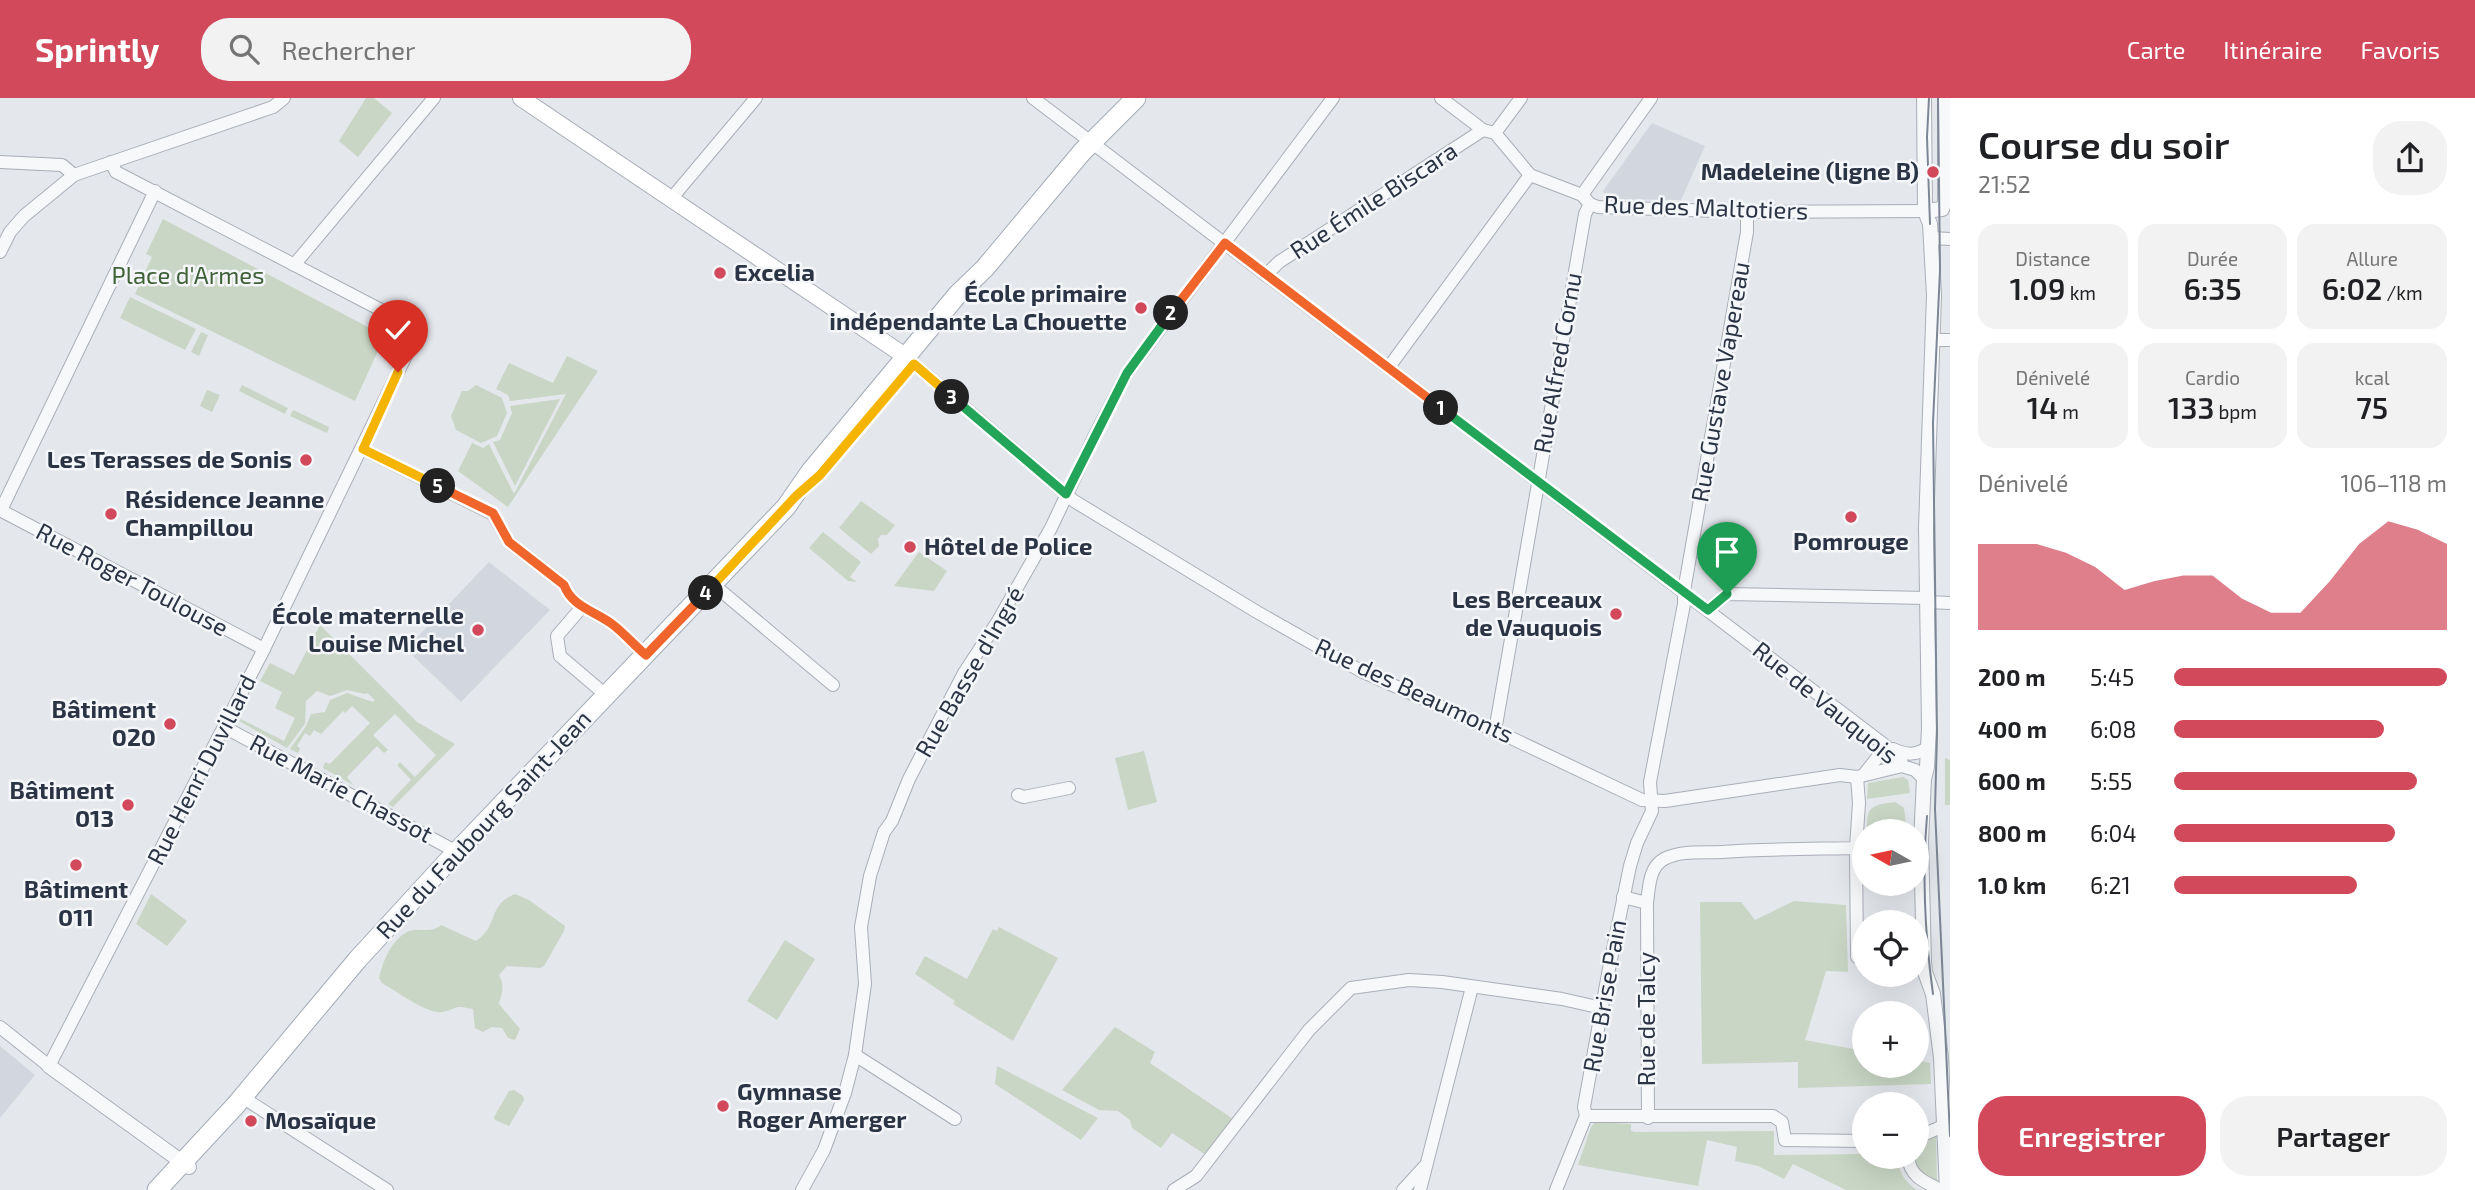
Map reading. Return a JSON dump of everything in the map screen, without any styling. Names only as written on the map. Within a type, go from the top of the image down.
[{"type":"main road","points":[[521,98],[796,285],[904,362]]},
{"type":"main road","name":"Rue du Faubourg Saint-Jean","points":[[796,496],[811,471],[904,362],[968,294],[985,268],[1092,141],[1136,98]]},
{"type":"main road","name":"Rue du Faubourg Saint-Jean","points":[[157,1190],[242,1097],[358,959],[457,852],[796,496],[820,475],[839,453],[904,362]]},
{"type":"street","points":[[0,252],[10,233],[24,216],[74,174],[273,107],[284,98]]},
{"type":"street","points":[[111,162],[116,172],[294,265],[434,98]]},
{"type":"street","points":[[671,199],[756,98]]},
{"type":"street","name":"Rue de Vauquois","points":[[1033,98],[1684,591],[1883,745],[1901,760],[1902,766],[1915,770],[1924,779]]},
{"type":"street","name":"Rue Basse d'Ingré","points":[[802,1190],[824,1150],[845,1093],[855,1055],[865,984],[861,927],[878,845],[892,821],[909,779],[964,673],[1031,564],[1127,373],[1333,98]]},
{"type":"street","name":"Rue des Maltotiers","points":[[1441,98],[1489,131],[1530,175],[1604,208],[1747,212],[1928,225],[1950,239]]},
{"type":"street","points":[[1489,131],[1521,98]]},
{"type":"street","points":[[1586,199],[1651,98]]},
{"type":"street","points":[[1910,1169],[1915,1176],[1944,1190],[1947,1149],[1943,1126],[1941,1058],[1933,994],[1925,972],[1921,841],[1928,747],[1926,528],[1930,475],[1934,295],[1928,225],[1924,98]]},
{"type":"street","points":[[1928,225],[1945,202],[1948,155],[1945,98]]},
{"type":"street","name":"Rue Émile Biscara","points":[[1266,275],[1279,262],[1489,131]]},
{"type":"street","points":[[0,162],[62,165],[74,174]]},
{"type":"street","points":[[1389,367],[1530,175]]},
{"type":"street","points":[[1,510],[155,191]]},
{"type":"street","name":"Rue Alfred Cornu","points":[[1495,731],[1586,199]]},
{"type":"street","name":"Rue Gustave Vapereau","points":[[1651,801],[1650,782],[1684,604],[1684,591],[1744,246],[1747,212]]},
{"type":"street","name":"Rue Henri Duvillard","points":[[49,1066],[264,649],[414,342],[415,332],[408,324],[294,265]]},
{"type":"street","points":[[1933,340],[1950,340]]},
{"type":"street","name":"Rue des Beaumonts","points":[[904,362],[1073,501],[1325,651],[1361,671],[1642,800],[1665,801],[1840,775],[1861,775],[1902,766]]},
{"type":"street","points":[[363,449],[493,513],[509,542],[564,585],[568,595],[582,607],[610,622],[646,655]]},
{"type":"street","name":"Rue Roger Toulouse","points":[[1,510],[264,649]]},
{"type":"street","points":[[713,585],[833,685]]},
{"type":"street","points":[[1708,610],[1727,594],[1950,603]]},
{"type":"street","points":[[582,607],[557,636],[560,656],[605,697]]},
{"type":"street","name":"Rue Marie Chassot","points":[[224,727],[457,852]]},
{"type":"street","points":[[1859,819],[1861,775],[1883,745],[1907,754],[1918,753],[1928,747]]},
{"type":"street","points":[[1018,795],[1024,797],[1069,788]]},
{"type":"street","name":"Rue Brise Pain","points":[[1556,1190],[1586,1116],[1584,1107],[1623,897],[1637,843],[1652,811],[1651,801]]},
{"type":"street","name":"Rue de Talcy","points":[[1648,1118],[1647,903],[1650,879],[1656,867],[1662,860],[1681,854],[1852,848]]},
{"type":"street","points":[[1623,897],[1647,903]]},
{"type":"street","points":[[1174,1190],[1196,1177],[1308,1030],[1351,988],[1409,979],[1562,999],[1602,1008]]},
{"type":"street","points":[[1420,1190],[1472,986]]},
{"type":"street","points":[[0,1027],[177,1169]]},
{"type":"street","points":[[855,1055],[955,1119]]},
{"type":"street","points":[[242,1097],[387,1190]]},
{"type":"street","points":[[1586,1116],[1773,1116],[1782,1122],[1785,1140],[1852,1141]]},
{"type":"street","points":[[1929,1132],[1943,1126]]},
{"type":"street","points":[[1403,1190],[1426,1164]]},
{"type":"shaded area","points":[[1652,123],[1705,146],[1681,200],[1607,199],[1603,191]]},
{"type":"shaded area","name":"École maternelle Louise Michel","points":[[489,562],[550,610],[461,702],[406,649]]},
{"type":"shaded area","points":[[0,1046],[35,1075],[0,1118]]},
{"type":"green space","points":[[366,98],[374,98],[392,113],[358,157],[339,141]]},
{"type":"green space","name":"Place d'Armes","points":[[163,219],[385,336],[355,401],[135,294],[152,257],[146,254]]},
{"type":"green space","points":[[130,297],[196,329],[185,350],[120,318]]},
{"type":"green space","points":[[201,332],[208,335],[199,356],[191,352]]},
{"type":"green space","points":[[567,356],[598,371],[508,507],[458,471],[472,443],[483,448],[489,444],[514,494],[566,394],[510,401],[508,395],[496,389],[509,363],[553,383]]},
{"type":"green space","points":[[242,385],[288,408],[285,414],[239,391]]},
{"type":"green space","points":[[476,385],[502,398],[507,413],[497,436],[481,443],[456,430],[451,416],[462,391],[468,391]]},
{"type":"green space","points":[[207,390],[220,395],[212,412],[200,406]]},
{"type":"green space","points":[[560,399],[515,486],[493,442],[500,440],[512,413],[510,406]]},
{"type":"green space","points":[[293,410],[329,427],[327,433],[290,416]]},
{"type":"green space","points":[[861,501],[895,525],[887,535],[881,535],[878,539],[879,546],[871,554],[839,528]]},
{"type":"green space","points":[[823,532],[861,562],[850,577],[857,582],[848,581],[809,548]]},
{"type":"green space","points":[[919,552],[947,571],[934,591],[894,586]]},
{"type":"green space","points":[[320,625],[417,722],[455,744],[393,807],[388,804],[411,780],[397,765],[400,762],[415,777],[436,755],[395,714],[373,735],[388,750],[384,753],[377,746],[347,777],[353,785],[323,768],[325,762],[330,764],[370,723],[352,706],[345,713],[343,711],[321,734],[314,730],[310,736],[305,733],[297,746],[300,748],[298,753],[290,749],[306,726],[311,714],[325,712],[330,700],[347,693],[373,702],[375,700],[367,693],[347,690],[330,696],[317,691],[306,701],[305,724],[287,748],[239,721],[241,719],[284,741],[295,718],[275,708],[282,692],[260,681],[270,663],[294,675]]},
{"type":"green space","points":[[1144,751],[1157,802],[1128,810],[1115,758]]},
{"type":"green space","points":[[1945,758],[1950,760],[1950,805],[1945,805]]},
{"type":"green space","points":[[1903,777],[1908,780],[1910,793],[1867,799],[1868,783]]},
{"type":"green space","points":[[1895,802],[1904,808],[1905,819],[1868,819],[1872,808]]},
{"type":"green space","points":[[151,894],[187,921],[167,946],[136,924]]},
{"type":"green space","points":[[515,894],[529,900],[565,926],[544,966],[507,966],[499,975],[502,993],[499,1004],[520,1029],[515,1040],[508,1038],[502,1028],[492,1027],[483,1032],[475,1028],[473,1009],[458,1007],[442,1012],[429,1010],[382,983],[379,978],[397,939],[409,931],[433,929],[441,925],[476,941],[488,929],[500,904]]},
{"type":"green space","points":[[1794,901],[1846,905],[1848,972],[1826,971],[1805,1040],[1852,1049],[1852,1078],[1929,1078],[1929,1063],[1931,1084],[1798,1088],[1798,1062],[1702,1064],[1700,902],[1741,902],[1755,920]]},
{"type":"green space","points":[[999,927],[1058,958],[1013,1041],[953,1004],[955,1001],[915,974],[925,956],[967,979],[993,929],[997,931]]},
{"type":"green space","points":[[785,940],[815,959],[777,1020],[747,1001]]},
{"type":"green space","points":[[1115,1027],[1155,1052],[1150,1063],[1233,1119],[1206,1155],[1172,1133],[1161,1148],[1132,1128],[1130,1120],[1118,1111],[1099,1110],[1062,1090]]},
{"type":"green space","points":[[997,1066],[1098,1118],[1081,1140],[995,1084]]},
{"type":"green space","points":[[514,1090],[523,1096],[524,1100],[509,1126],[494,1117],[509,1091]]},
{"type":"green space","points":[[1595,1122],[1631,1124],[1631,1131],[1635,1132],[1774,1131],[1774,1155],[1852,1154],[1852,1169],[1900,1169],[1909,1184],[1917,1190],[1846,1190],[1793,1164],[1784,1179],[1758,1166],[1735,1161],[1737,1147],[1707,1140],[1698,1186],[1578,1165]]},
{"type":"green space","points":[[1936,1135],[1937,1184],[1916,1169],[1929,1169],[1929,1138]]},
{"type":"tram line","points":[[1929,98],[1927,137],[1930,224]]},
{"type":"tram line","points":[[1938,98],[1940,270],[1933,423],[1937,734],[1935,809],[1950,1136]]},
{"type":"tram line","points":[[1927,816],[1925,905],[1933,994]]},
{"type":"place","name":"Madeleine (ligne B)","points":[[1933,172]]},
{"type":"place","name":"Excelia","points":[[720,273]]},
{"type":"place","name":"École primaire indépendante La Chouette","points":[[1141,308]]},
{"type":"place","name":"Les Terasses de Sonis","points":[[306,460]]},
{"type":"place","name":"Résidence Jeanne Champillou","points":[[111,514]]},
{"type":"place","name":"Pomrouge","points":[[1851,517]]},
{"type":"place","name":"Hôtel de Police","points":[[910,547]]},
{"type":"place","name":"Les Berceaux de Vauquois","points":[[1616,614]]},
{"type":"place","name":"École maternelle Louise Michel","points":[[478,630]]},
{"type":"place","name":"Bâtiment 020","points":[[170,724]]},
{"type":"place","name":"Bâtiment 013","points":[[128,805]]},
{"type":"place","name":"Bâtiment 011","points":[[76,865]]},
{"type":"place","name":"Gymnase Roger Amerger","points":[[723,1106]]},
{"type":"place","name":"Mosaïque","points":[[251,1121]]},
{"type":"route","points":[[398,372],[363,449],[493,513],[509,542],[564,585],[568,595],[582,607],[610,622],[646,655],[796,496],[820,475],[914,364],[1066,494],[1127,373],[1225,243],[1708,610],[1727,594]]}]
